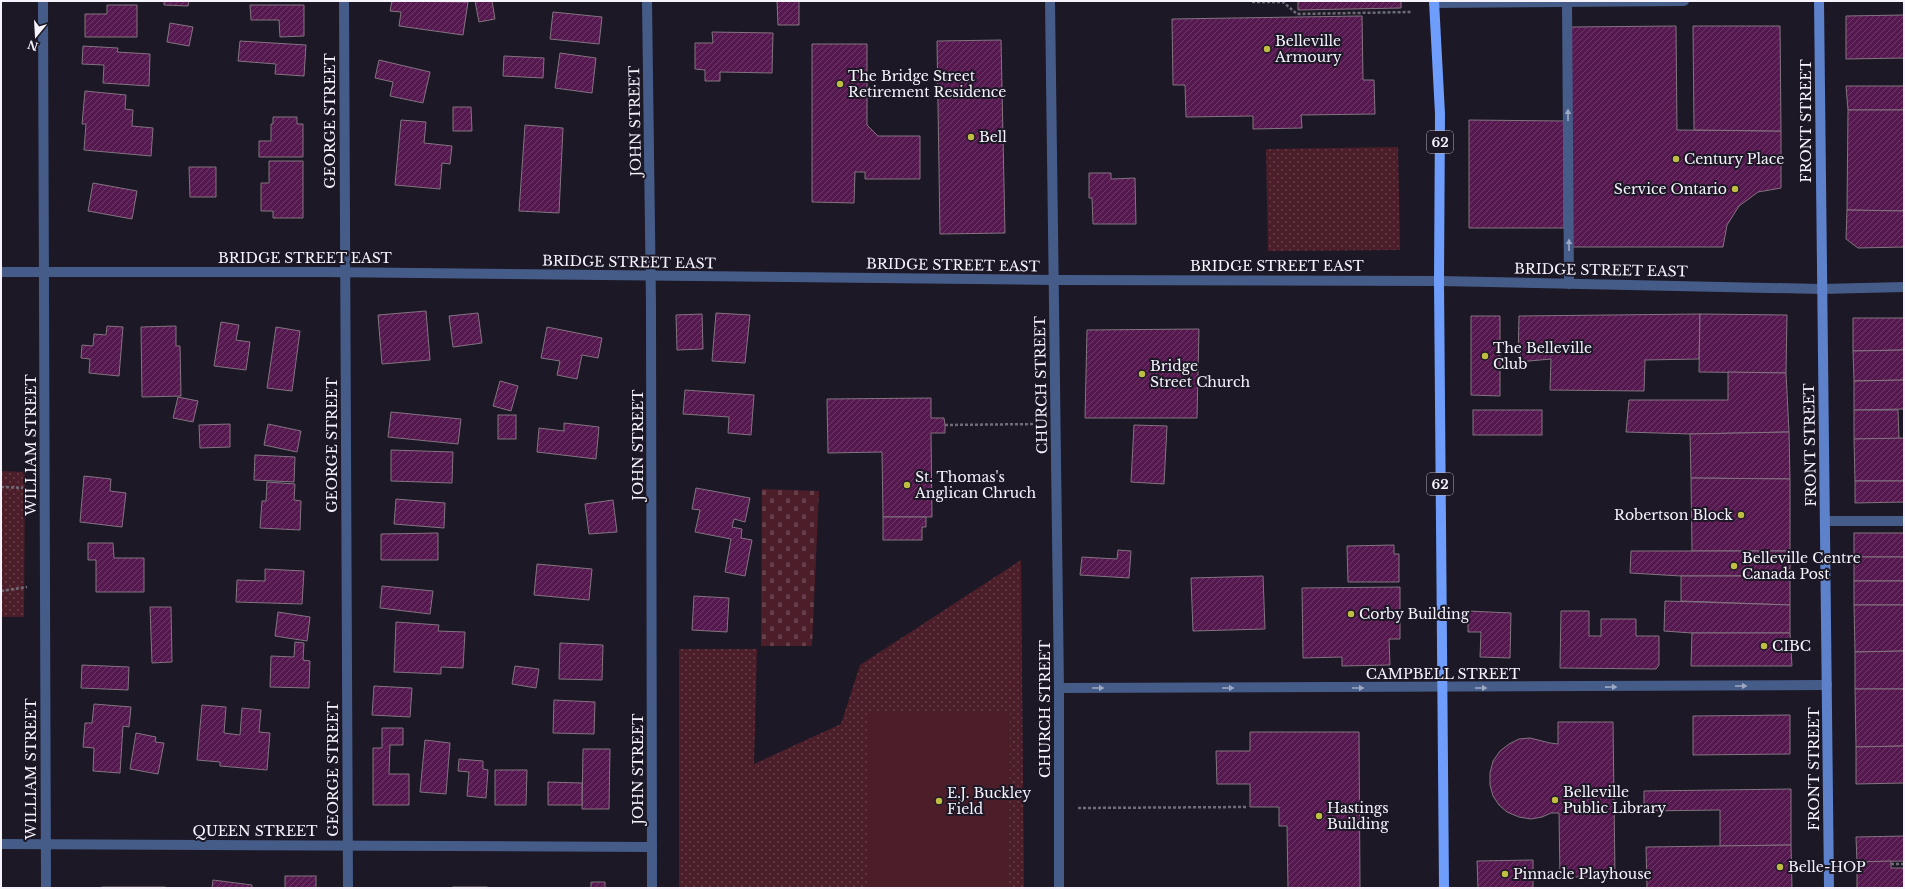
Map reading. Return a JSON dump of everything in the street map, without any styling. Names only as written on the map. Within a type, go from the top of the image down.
[{"type":"main road","name":"FRONT STREET","points":[[1819,1],[1821,289],[1829,888]]},
{"type":"main road","name":"62","points":[[1434,2],[1440,114],[1439,281],[1444,888]]},
{"type":"street","name":"WILLIAM STREET","points":[[44,1],[46,888]]},
{"type":"street","name":"GEORGE STREET","points":[[344,1],[348,888]]},
{"type":"street","name":"JOHN STREET","points":[[647,1],[651,276],[652,888]]},
{"type":"street","name":"CHURCH STREET","points":[[1050,1],[1059,688],[1059,888]]},
{"type":"street","points":[[1434,2],[1684,1]]},
{"type":"street","points":[[1567,2],[1569,284]]},
{"type":"street","name":"BRIDGE STREET EAST","points":[[1,272],[345,272],[1054,280],[1439,281],[1821,289],[1904,287]]},
{"type":"street","points":[[1825,521],[1904,521]]},
{"type":"street","name":"CAMPBELL STREET","points":[[1059,688],[1442,688],[1827,685]]},
{"type":"street","name":"QUEEN STREET","points":[[1,844],[652,847]]},
{"type":"path","points":[[1252,2],[1283,2],[1297,14],[1412,12]]},
{"type":"path","points":[[945,425],[1024,424]]},
{"type":"path","points":[[1,487],[27,488]]},
{"type":"path","points":[[1,591],[27,587]]},
{"type":"path","points":[[1078,808],[1248,807]]},
{"type":"path","points":[[1846,864],[1857,864]]},
{"type":"path","points":[[1891,864],[1904,864]]},
{"type":"green space","points":[[1398,147],[1400,250],[1268,251],[1266,149]]},
{"type":"green space","points":[[1,471],[25,472],[24,617],[1,617]]},
{"type":"green space","points":[[762,489],[819,491],[812,646],[761,646]]},
{"type":"green space","points":[[1021,560],[1024,888],[679,888],[679,649],[757,649],[754,764],[841,724],[860,665]]},
{"type":"green space","name":"E.J. Buckley Field","points":[[868,712],[1010,713],[1009,888],[867,888]]},
{"type":"building","points":[[164,1],[189,1],[188,6],[164,5]]},
{"type":"building","points":[[392,1],[468,2],[463,35],[399,26],[401,12],[390,11]]},
{"type":"building","points":[[475,1],[492,1],[495,19],[479,22]]},
{"type":"building","points":[[777,1],[799,1],[799,25],[778,25]]},
{"type":"building","points":[[1298,1],[1401,1],[1401,8],[1298,10]]},
{"type":"building","points":[[107,5],[137,5],[137,37],[85,37],[85,14],[107,14]]},
{"type":"building","points":[[250,5],[304,5],[304,36],[280,37],[279,20],[251,20]]},
{"type":"building","points":[[553,12],[602,17],[599,44],[550,39]]},
{"type":"building","points":[[1904,15],[1904,58],[1846,59],[1846,16]]},
{"type":"building","name":"Belleville Armoury","points":[[1362,16],[1363,80],[1374,80],[1375,114],[1301,115],[1302,128],[1253,129],[1253,116],[1186,117],[1185,85],[1173,85],[1172,19]]},
{"type":"building","points":[[170,23],[193,27],[189,46],[167,42]]},
{"type":"building","name":"Century Place","points":[[1676,26],[1677,130],[1781,131],[1781,188],[1758,192],[1739,206],[1727,225],[1723,247],[1572,247],[1571,27]]},
{"type":"building","points":[[1693,26],[1780,26],[1781,131],[1694,130]]},
{"type":"building","points":[[712,32],[773,33],[772,73],[720,72],[720,81],[705,81],[705,70],[695,69],[695,43],[713,43]]},
{"type":"building","name":"Bell","points":[[1001,40],[1005,233],[940,234],[937,41]]},
{"type":"building","points":[[240,41],[306,45],[304,76],[275,74],[276,64],[238,61]]},
{"type":"building","name":"The Bridge Street Retirement Residence","points":[[812,44],[867,44],[867,125],[878,136],[920,136],[920,179],[865,179],[865,172],[855,172],[854,203],[812,202]]},
{"type":"building","points":[[83,46],[118,48],[117,52],[150,54],[149,86],[103,83],[104,65],[82,64]]},
{"type":"building","points":[[560,53],[596,58],[592,93],[555,88]]},
{"type":"building","points":[[504,56],[544,58],[543,78],[503,76]]},
{"type":"building","points":[[379,60],[430,72],[423,103],[390,96],[393,82],[375,78]]},
{"type":"building","points":[[1846,86],[1904,86],[1904,110],[1848,110]]},
{"type":"building","points":[[85,91],[126,95],[125,109],[133,110],[132,126],[153,128],[151,156],[84,150],[86,124],[82,124]]},
{"type":"building","points":[[453,107],[471,107],[472,131],[453,131]]},
{"type":"building","points":[[1848,110],[1904,110],[1904,211],[1847,210]]},
{"type":"building","points":[[273,117],[297,117],[297,124],[303,124],[303,157],[259,157],[259,141],[271,141],[271,124],[273,124]]},
{"type":"building","points":[[401,120],[426,122],[424,143],[452,146],[450,164],[442,163],[440,189],[395,185]]},
{"type":"building","points":[[1469,120],[1564,121],[1564,228],[1469,228]]},
{"type":"building","points":[[525,125],[563,128],[559,213],[519,211]]},
{"type":"building","points":[[269,161],[303,161],[303,218],[273,218],[273,211],[261,211],[261,183],[269,183]]},
{"type":"building","points":[[189,167],[216,167],[216,197],[190,197]]},
{"type":"building","points":[[1089,173],[1111,173],[1111,179],[1135,178],[1136,224],[1093,224],[1092,198],[1089,198]]},
{"type":"building","points":[[93,183],[137,191],[132,219],[88,211]]},
{"type":"building","points":[[1847,210],[1904,211],[1904,247],[1858,248],[1846,239]]},
{"type":"building","points":[[426,311],[430,360],[382,364],[378,315]]},
{"type":"building","points":[[478,313],[482,343],[453,347],[449,316]]},
{"type":"building","points":[[716,313],[750,315],[745,363],[712,361]]},
{"type":"building","points":[[702,314],[703,349],[677,350],[676,315]]},
{"type":"building","points":[[1700,314],[1699,359],[1645,360],[1644,391],[1550,390],[1551,359],[1518,362],[1519,316]]},
{"type":"building","points":[[1700,314],[1787,315],[1786,373],[1699,372]]},
{"type":"building","name":"The Belleville Club","points":[[1471,316],[1500,316],[1500,396],[1471,395]]},
{"type":"building","points":[[1853,318],[1904,318],[1904,350],[1853,351]]},
{"type":"building","points":[[221,322],[239,325],[236,340],[250,342],[246,370],[214,366]]},
{"type":"building","points":[[107,326],[123,327],[119,376],[89,373],[90,359],[81,358],[82,345],[93,346],[94,334],[106,335]]},
{"type":"building","points":[[176,326],[176,346],[180,346],[181,396],[142,397],[141,327]]},
{"type":"building","points":[[276,327],[300,331],[292,391],[267,388]]},
{"type":"building","points":[[547,327],[602,338],[598,358],[582,355],[577,379],[557,375],[560,361],[541,358]]},
{"type":"building","name":"Bridge Street Church","points":[[1199,329],[1197,418],[1085,418],[1087,330]]},
{"type":"building","points":[[1904,350],[1904,380],[1854,381],[1853,351]]},
{"type":"building","points":[[1728,372],[1786,373],[1789,432],[1690,434],[1626,432],[1629,400],[1728,400]]},
{"type":"building","points":[[1904,380],[1904,409],[1854,410],[1854,381]]},
{"type":"building","points":[[500,381],[518,386],[511,411],[493,406]]},
{"type":"building","points":[[685,390],[754,395],[751,435],[728,433],[729,417],[683,414]]},
{"type":"building","points":[[178,397],[198,401],[193,422],[173,418]]},
{"type":"building","name":"St. Thomas's Anglican Chruch","points":[[931,398],[931,418],[944,418],[945,425],[945,433],[931,433],[932,517],[883,517],[882,452],[828,453],[827,399]]},
{"type":"building","points":[[1473,410],[1542,410],[1542,435],[1473,435]]},
{"type":"building","points":[[1854,410],[1898,410],[1899,439],[1854,439]]},
{"type":"building","points":[[391,412],[461,419],[458,444],[388,437]]},
{"type":"building","points":[[498,415],[516,415],[516,439],[498,439]]},
{"type":"building","points":[[564,423],[599,427],[596,459],[537,452],[539,428],[564,431]]},
{"type":"building","points":[[230,424],[230,447],[200,448],[199,425]]},
{"type":"building","points":[[268,424],[301,431],[297,452],[264,445]]},
{"type":"building","points":[[1134,425],[1167,426],[1164,484],[1131,482]]},
{"type":"building","points":[[1789,432],[1790,479],[1691,478],[1690,434]]},
{"type":"building","points":[[1904,438],[1904,481],[1855,481],[1854,439]]},
{"type":"building","points":[[391,450],[453,452],[452,483],[391,481]]},
{"type":"building","points":[[255,455],[295,457],[294,482],[254,480]]},
{"type":"building","points":[[84,476],[111,479],[110,491],[126,493],[122,527],[80,522]]},
{"type":"building","name":"Robertson Block","points":[[1691,478],[1790,479],[1790,551],[1692,551]]},
{"type":"building","points":[[1855,481],[1904,481],[1904,502],[1855,503]]},
{"type":"building","points":[[267,482],[295,484],[294,500],[301,501],[300,530],[260,528],[262,501],[266,501]]},
{"type":"building","points":[[696,488],[750,498],[745,522],[734,519],[732,527],[742,529],[741,538],[752,540],[745,576],[725,572],[731,539],[695,532],[700,510],[692,509]]},
{"type":"building","points":[[396,499],[445,503],[444,528],[394,524]]},
{"type":"building","points":[[613,500],[617,532],[589,534],[585,504]]},
{"type":"building","points":[[883,517],[926,517],[926,527],[922,527],[922,540],[883,540]]},
{"type":"building","points":[[438,533],[438,560],[381,560],[381,534]]},
{"type":"building","points":[[1854,533],[1904,533],[1904,557],[1854,557]]},
{"type":"building","points":[[88,543],[113,543],[114,558],[144,558],[144,592],[96,592],[96,560],[88,560]]},
{"type":"building","points":[[1394,545],[1394,554],[1399,554],[1399,582],[1348,582],[1347,546]]},
{"type":"building","points":[[1118,550],[1131,551],[1129,578],[1080,575],[1082,557],[1117,559]]},
{"type":"building","points":[[1631,551],[1790,551],[1790,576],[1681,576],[1630,573]]},
{"type":"building","points":[[1854,557],[1904,557],[1904,581],[1854,581]]},
{"type":"building","points":[[537,564],[592,569],[589,600],[534,595]]},
{"type":"building","points":[[265,569],[304,571],[302,604],[236,602],[237,580],[265,581]]},
{"type":"building","points":[[1263,576],[1265,629],[1193,631],[1191,578]]},
{"type":"building","points":[[1681,576],[1790,576],[1790,605],[1681,601]]},
{"type":"building","points":[[1854,581],[1904,581],[1904,605],[1854,605]]},
{"type":"building","points":[[382,586],[433,591],[430,614],[380,608]]},
{"type":"building","name":"Corby Building","points":[[1400,587],[1400,639],[1389,639],[1390,665],[1342,666],[1342,657],[1303,658],[1302,588]]},
{"type":"building","points":[[694,596],[729,598],[727,632],[692,630]]},
{"type":"building","points":[[1665,601],[1790,605],[1790,633],[1692,633],[1664,631]]},
{"type":"building","points":[[1854,605],[1904,605],[1904,651],[1855,652]]},
{"type":"building","points":[[150,607],[171,607],[172,662],[152,663]]},
{"type":"building","points":[[1468,611],[1511,613],[1510,658],[1480,657],[1481,632],[1468,632]]},
{"type":"building","points":[[1561,611],[1589,611],[1589,636],[1601,636],[1601,619],[1636,619],[1636,636],[1659,636],[1659,665],[1656,669],[1560,668]]},
{"type":"building","points":[[278,612],[310,617],[307,641],[275,636]]},
{"type":"building","points":[[396,622],[439,625],[438,631],[465,632],[463,668],[441,667],[441,674],[394,672]]},
{"type":"building","points":[[1692,633],[1790,633],[1792,666],[1691,666]]},
{"type":"building","points":[[295,642],[304,643],[303,660],[310,661],[309,688],[270,687],[271,656],[294,657]]},
{"type":"building","points":[[560,643],[603,645],[602,680],[559,679]]},
{"type":"building","points":[[1904,651],[1904,689],[1855,689],[1855,652]]},
{"type":"building","points":[[82,665],[129,667],[128,690],[81,688]]},
{"type":"building","points":[[515,666],[539,669],[536,688],[512,684]]},
{"type":"building","points":[[374,686],[412,688],[410,717],[372,715]]},
{"type":"building","points":[[1855,689],[1904,689],[1904,746],[1856,747]]},
{"type":"building","points":[[554,700],[595,702],[594,734],[553,733]]},
{"type":"building","points":[[94,704],[131,707],[129,727],[123,726],[120,773],[93,771],[94,748],[83,747],[85,723],[92,723]]},
{"type":"building","points":[[202,705],[226,707],[224,733],[240,735],[242,708],[261,710],[259,732],[270,733],[267,770],[220,766],[220,762],[197,760]]},
{"type":"building","points":[[1790,715],[1790,754],[1693,755],[1693,716]]},
{"type":"building","name":"Belleville Public Library","points":[[1558,722],[1613,722],[1615,877],[1560,877],[1559,813],[1551,813],[1542,817],[1531,819],[1519,817],[1507,812],[1499,805],[1493,796],[1490,785],[1490,773],[1493,761],[1500,751],[1519,739],[1530,738],[1558,744]]},
{"type":"building","points":[[382,728],[403,728],[403,745],[390,745],[389,774],[409,774],[409,805],[373,805],[373,748],[382,748]]},
{"type":"building","name":"Hastings Building","points":[[1250,732],[1359,732],[1360,888],[1288,888],[1287,826],[1279,826],[1279,807],[1250,807],[1250,784],[1217,784],[1216,751],[1250,751]]},
{"type":"building","points":[[136,733],[156,737],[155,742],[164,743],[158,774],[130,769]]},
{"type":"building","points":[[425,740],[450,743],[446,794],[420,792]]},
{"type":"building","points":[[1904,746],[1904,783],[1856,784],[1856,747]]},
{"type":"building","points":[[583,749],[610,749],[609,809],[582,809]]},
{"type":"building","points":[[459,759],[483,761],[483,769],[488,770],[486,798],[467,796],[469,772],[458,771]]},
{"type":"building","points":[[495,770],[527,770],[526,805],[495,805]]},
{"type":"building","points":[[548,782],[582,783],[582,805],[548,805]]},
{"type":"building","points":[[1791,789],[1791,845],[1720,846],[1720,810],[1644,811],[1644,791]]},
{"type":"building","points":[[1904,836],[1904,861],[1857,862],[1856,837]]},
{"type":"building","points":[[1791,845],[1792,888],[1647,888],[1646,847]]},
{"type":"building","name":"Pinnacle Playhouse","points":[[1533,860],[1533,888],[1478,888],[1477,861]]},
{"type":"building","points":[[1891,861],[1891,868],[1904,868],[1904,888],[1857,888],[1857,862]]},
{"type":"building","points":[[285,876],[316,876],[316,888],[285,888]]},
{"type":"building","points":[[213,880],[252,885],[252,888],[212,888]]},
{"type":"building","points":[[591,882],[605,882],[605,888],[591,888]]},
{"type":"building","points":[[165,887],[165,888],[102,888]]},
{"type":"building","points":[[487,887],[487,888],[453,888]]},
{"type":"place","name":"Belleville Armoury","points":[[1267,49]]},
{"type":"place","name":"The Bridge Street Retirement Residence","points":[[840,84]]},
{"type":"place","name":"Bell","points":[[971,137]]},
{"type":"place","name":"Century Place","points":[[1676,159]]},
{"type":"place","name":"Service Ontario","points":[[1735,189]]},
{"type":"place","name":"The Belleville Club","points":[[1485,356]]},
{"type":"place","name":"Bridge Street Church","points":[[1142,374]]},
{"type":"place","name":"St. Thomas's Anglican Chruch","points":[[907,485]]},
{"type":"place","name":"Robertson Block","points":[[1741,515]]},
{"type":"place","name":"Belleville Centre Canada Post","points":[[1734,566]]},
{"type":"place","name":"Corby Building","points":[[1351,614]]},
{"type":"place","name":"CIBC","points":[[1764,646]]},
{"type":"place","name":"Belleville Public Library","points":[[1555,800]]},
{"type":"place","name":"E.J. Buckley Field","points":[[939,801]]},
{"type":"place","name":"Hastings Building","points":[[1319,816]]},
{"type":"place","name":"Belle-HOP","points":[[1780,867]]},
{"type":"place","name":"Pinnacle Playhouse","points":[[1505,874]]}]
